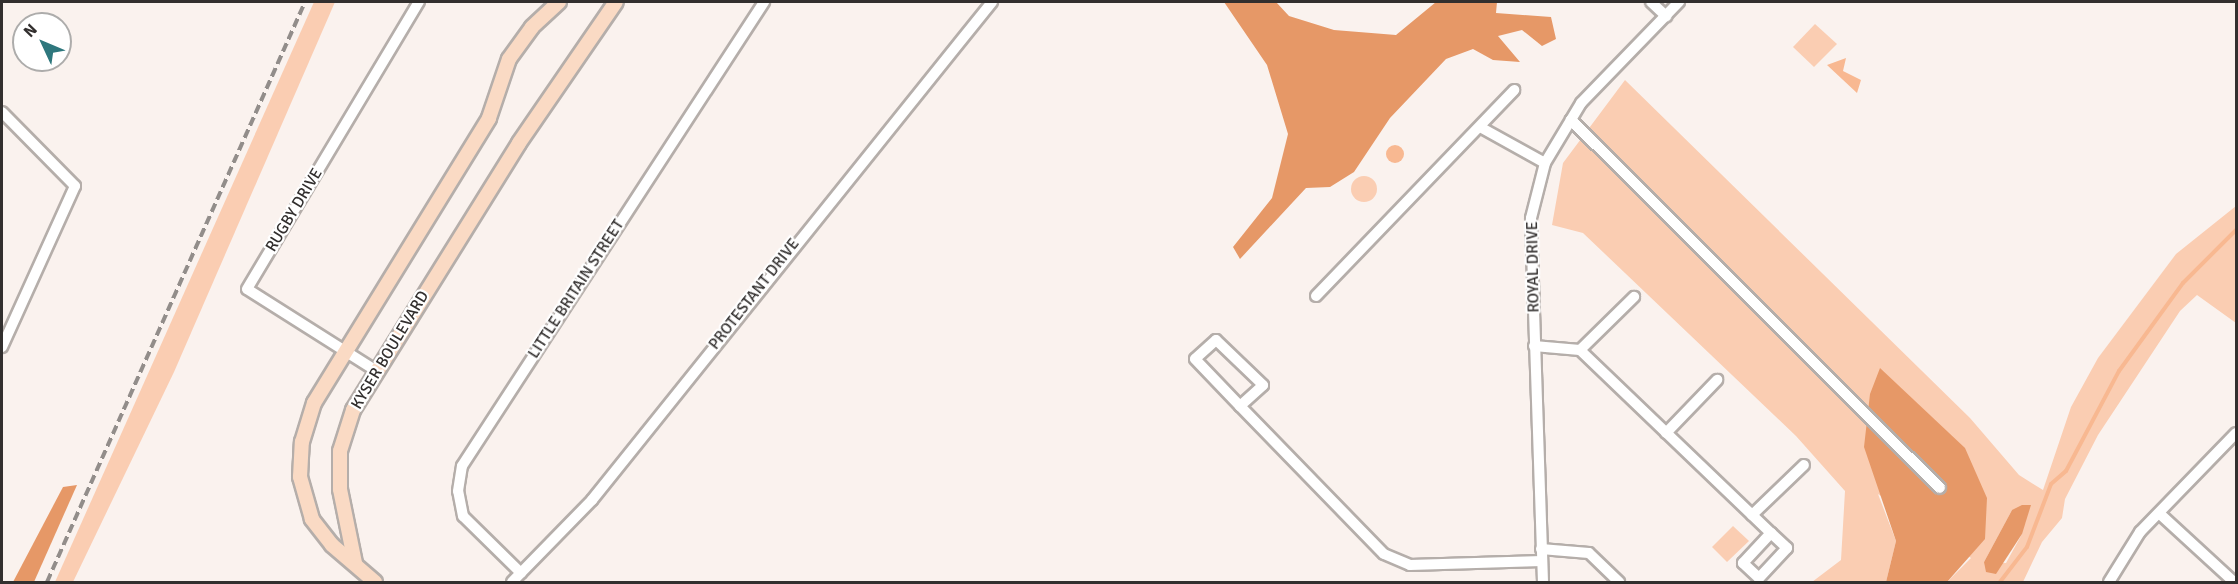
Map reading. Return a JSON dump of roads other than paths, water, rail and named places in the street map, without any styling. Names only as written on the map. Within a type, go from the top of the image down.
[{"type":"street","name":"RUGBY DRIVE","points":[[375,370],[247,289],[419,2]]},
{"type":"street","points":[[375,582],[332,545],[312,519],[300,477],[302,442],[314,403],[489,118],[509,59],[531,27],[559,2]]},
{"type":"street","name":"KYSER BOULEVARD","points":[[355,563],[340,489],[340,450],[353,410],[375,370],[616,2]]},
{"type":"street","name":"LITTLE BRITAIN STREET","points":[[521,573],[463,516],[458,491],[462,466],[764,2]]},
{"type":"street","name":"PROTESTANT DRIVE","points":[[512,582],[592,500],[992,2]]},
{"type":"street","points":[[1651,2],[1666,16]]},
{"type":"street","name":"ROYAL DRIVE","points":[[1543,582],[1531,218],[1545,164],[1571,120],[1602,80],[1679,2]]},
{"type":"street","points":[[1316,296],[1514,90]]},
{"type":"street","points":[[2,112],[75,186],[2,347]]},
{"type":"street","points":[[1571,120],[1940,488]]},
{"type":"street","points":[[1480,127],[1545,164]]},
{"type":"street","points":[[1580,350],[1634,297]]},
{"type":"street","points":[[1240,406],[1263,386],[1216,340],[1195,359],[1240,406],[1384,554],[1410,565],[1542,561]]},
{"type":"street","points":[[1534,346],[1580,350],[1771,533]]},
{"type":"street","points":[[1666,433],[1717,380]]},
{"type":"street","points":[[2109,582],[2140,532],[2236,434]]},
{"type":"street","points":[[1752,515],[1803,465]]},
{"type":"street","points":[[2160,514],[2234,582]]},
{"type":"street","points":[[1541,549],[1589,553],[1619,582]]},
{"type":"waterway","points":[[2000,582],[2027,547],[2051,484],[2066,471],[2119,371],[2183,283],[2236,230]]},
{"type":"railway","points":[[47,582],[305,2]]}]
